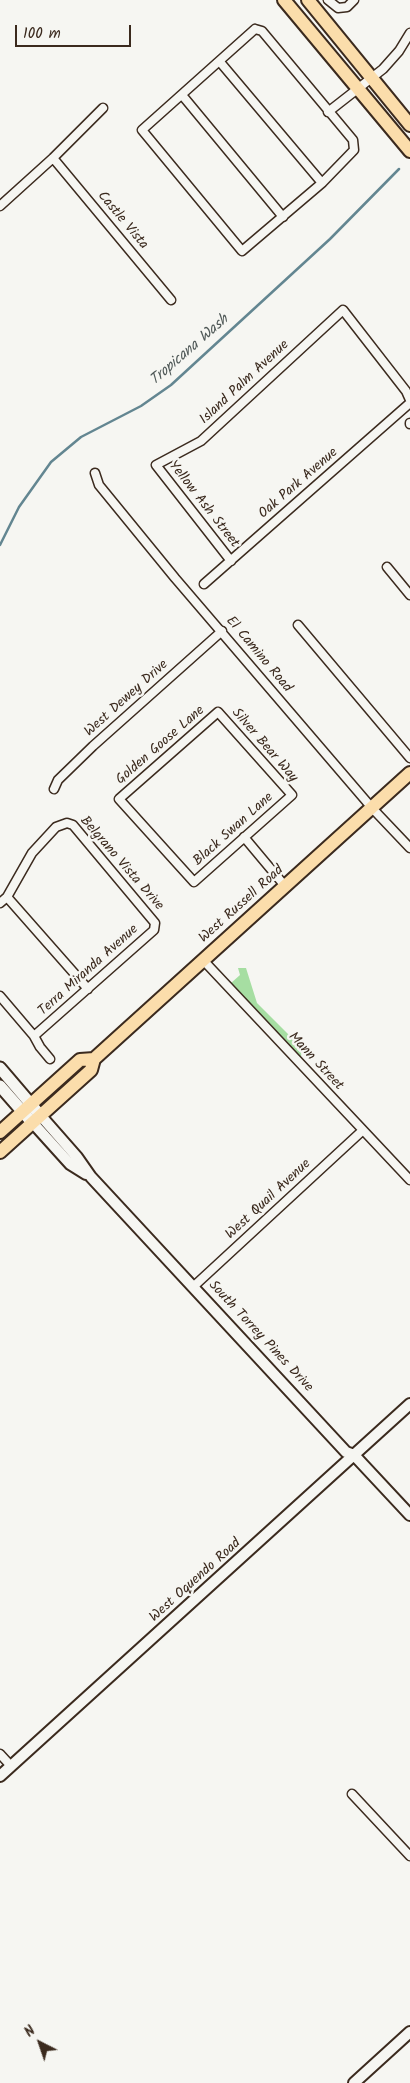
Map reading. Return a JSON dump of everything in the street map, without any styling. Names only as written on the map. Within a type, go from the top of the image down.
[{"type":"main road","points":[[284,0],[410,151]]},
{"type":"main road","points":[[308,0],[410,125]]},
{"type":"main road","name":"West Russell Road","points":[[0,1152],[91,1070],[94,1059],[410,773]]},
{"type":"main road","name":"West Russell Road","points":[[0,1132],[80,1060],[94,1059]]},
{"type":"main road","name":"South Torrey Pines Drive","points":[[0,1068],[27,1108],[37,1119]]},
{"type":"main road","name":"South Torrey Pines Drive","points":[[0,1086],[27,1108]]},
{"type":"street","points":[[328,0],[338,8],[347,7],[354,0]]},
{"type":"street","points":[[255,29],[262,31],[353,140],[354,150],[322,183],[244,251],[241,250],[142,130],[182,95],[255,29]]},
{"type":"street","points":[[328,112],[350,93],[359,89],[391,60],[408,43],[410,33]]},
{"type":"street","points":[[220,62],[322,183]]},
{"type":"street","points":[[182,95],[282,217]]},
{"type":"street","points":[[0,206],[54,158],[103,108]]},
{"type":"street","name":"Castle Vista","points":[[54,158],[171,300]]},
{"type":"street","name":"Island Palm Avenue","points":[[156,465],[201,441],[343,310],[406,391],[410,402]]},
{"type":"street","name":"Oak Park Avenue","points":[[204,584],[410,402]]},
{"type":"street","name":"Yellow Ash Street","points":[[156,465],[231,560]]},
{"type":"street","name":"El Camino Road","points":[[94,473],[99,485],[222,631],[372,808],[410,848]]},
{"type":"street","points":[[387,567],[410,595]]},
{"type":"street","points":[[298,625],[410,758]]},
{"type":"street","name":"West Dewey Drive","points":[[54,790],[58,780],[93,746],[222,631]]},
{"type":"street","name":"Silver Bear Way","points":[[218,712],[292,796]]},
{"type":"street","name":"Golden Goose Lane","points":[[194,882],[119,799],[218,712]]},
{"type":"street","name":"Black Swan Lane","points":[[194,882],[292,796]]},
{"type":"street","name":"Belgrano Vista Drive","points":[[7,897],[32,853],[56,827],[67,822],[73,825],[155,923]]},
{"type":"street","points":[[244,838],[285,886]]},
{"type":"street","points":[[0,903],[7,897],[88,989]]},
{"type":"street","name":"Terra Miranda Avenue","points":[[34,1036],[154,930],[155,923]]},
{"type":"street","name":"Mann Street","points":[[203,960],[410,1180]]},
{"type":"street","points":[[0,996],[34,1036],[50,1059]]},
{"type":"street","name":"South Torrey Pines Drive","points":[[37,1119],[70,1164],[91,1177],[346,1452],[354,1455],[410,1515]]},
{"type":"street","name":"West Quail Avenue","points":[[193,1287],[362,1131]]},
{"type":"street","name":"West Oquendo Road","points":[[0,1776],[410,1404]]},
{"type":"street","points":[[0,1754],[11,1766]]},
{"type":"street","points":[[352,1794],[410,1856]]},
{"type":"street","points":[[354,2083],[410,2032]]},
{"type":"green space","points":[[238,968],[246,968],[257,1003],[302,1048],[301,1057],[231,983],[240,975]]},
{"type":"waterway","name":"Tropicana Wash","points":[[0,545],[19,507],[51,462],[81,437],[141,406],[171,385],[330,239],[399,169]]}]
